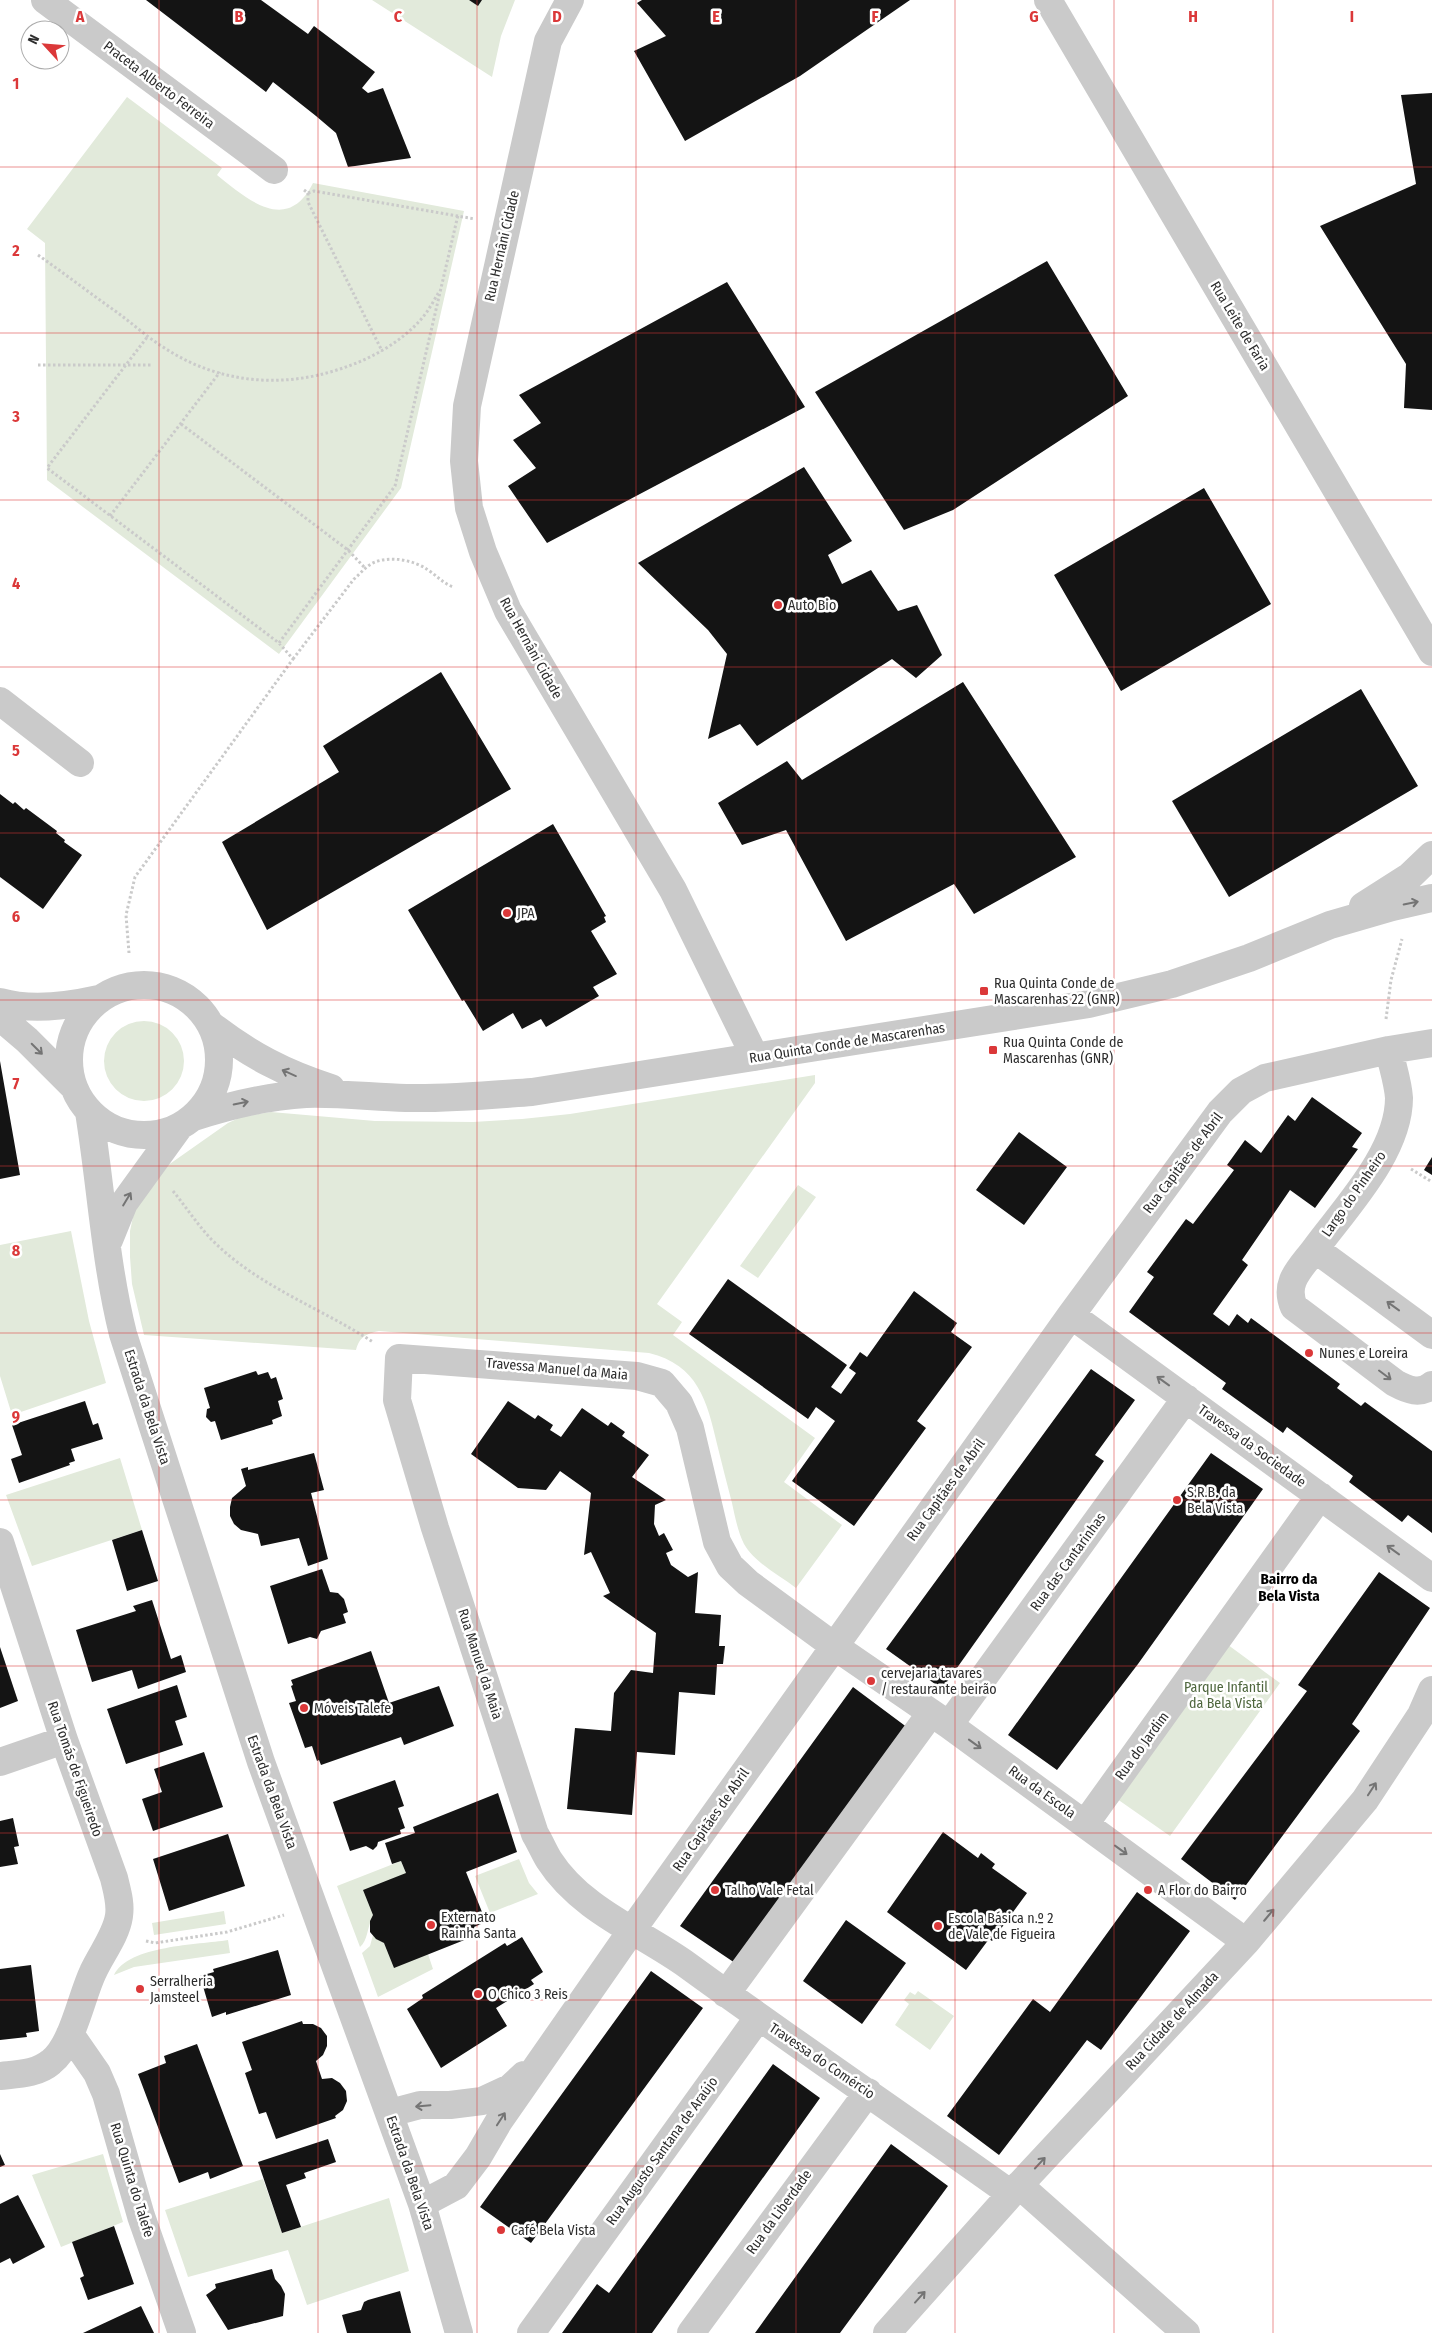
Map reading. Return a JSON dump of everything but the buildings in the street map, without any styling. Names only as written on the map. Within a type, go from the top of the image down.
[{"type":"street","name":"Praceta Alberto Ferreira","points":[[45,0],[274,170]]},
{"type":"street","name":"Rua Hernâni Cidade","points":[[570,0],[548,41],[467,406],[464,461],[469,508],[483,552],[508,611],[673,890],[755,1057]]},
{"type":"street","name":"Rua Leite de Faria","points":[[1048,0],[1432,652]]},
{"type":"street","points":[[0,701],[80,763]]},
{"type":"street","name":"Rua Quinta Conde de Mascarenhas","points":[[1330,925],[1384,894],[1410,876],[1432,855]]},
{"type":"street","name":"Rua Quinta Conde de Mascarenhas","points":[[186,1122],[230,1105],[262,1098],[306,1094],[351,1094],[406,1098],[532,1092],[1089,1004],[1172,984],[1240,961],[1330,925],[1422,901]]},
{"type":"street","points":[[0,1002],[41,1006],[70,1006],[99,999],[122,987],[148,984],[174,990],[196,1004],[211,1025],[219,1049],[218,1074],[209,1097],[186,1122],[124,1203],[108,1244]]},
{"type":"street","points":[[99,999],[82,1016],[71,1038],[68,1062],[73,1086],[80,1100],[89,1112],[108,1127],[132,1135],[156,1134],[186,1122]]},
{"type":"street","points":[[0,1017],[27,1040],[73,1086]]},
{"type":"street","name":"Rua Quinta Conde de Mascarenhas","points":[[211,1025],[242,1049],[268,1064],[303,1079],[351,1094]]},
{"type":"street","name":"Rua Capitães de Abril","points":[[422,2204],[456,2186],[478,2157],[499,2121],[632,1930],[1071,1315],[1220,1112],[1241,1091],[1265,1078],[1432,1042]]},
{"type":"street","name":"Largo do Pinheiro","points":[[1389,1050],[1399,1097],[1397,1119],[1391,1141],[1379,1162],[1296,1274],[1289,1287],[1290,1297],[1294,1307],[1401,1387],[1418,1391],[1432,1385]]},
{"type":"street","name":"Estrada da Bela Vista","points":[[89,1112],[108,1244],[112,1291],[123,1334],[261,1762],[422,2204],[460,2333]]},
{"type":"street","name":"Largo do Pinheiro","points":[[1315,1249],[1432,1335]]},
{"type":"street","name":"Travessa da Sociedade","points":[[1071,1315],[1432,1578]]},
{"type":"street","name":"Travessa Manuel da Maia","points":[[398,1358],[637,1376],[662,1384],[679,1403],[690,1428],[717,1542],[730,1566],[748,1583],[834,1646]]},
{"type":"street","name":"Rua Manuel da Maia","points":[[398,1358],[397,1400],[435,1528],[535,1834],[550,1861],[570,1885],[598,1909],[632,1930]]},
{"type":"street","name":"Rua das Cantarinhas","points":[[726,1994],[1186,1398]]},
{"type":"street","name":"Rua do Jardim","points":[[1086,1824],[1320,1496]]},
{"type":"street","name":"Rua Tomás de Figueiredo","points":[[0,1542],[64,1740],[114,1878],[119,1900],[119,1916],[114,1933],[84,1993],[70,2034],[53,2061],[41,2068],[0,2076]]},
{"type":"street","name":"Rua da Escola","points":[[834,1646],[940,1719],[1246,1942]]},
{"type":"street","name":"Rua Cidade de Almada","points":[[887,2333],[1015,2190],[1246,1942],[1365,1800],[1421,1715],[1432,1690]]},
{"type":"street","points":[[0,1762],[64,1740]]},
{"type":"street","name":"Travessa do Comércio","points":[[632,1930],[674,1956],[758,2018],[1015,2190],[1186,2333]]},
{"type":"street","name":"Rua Augusto Santana de Araújo","points":[[531,2333],[758,2018]]},
{"type":"street","name":"Rua Quinta do Talefe","points":[[70,2034],[89,2059],[106,2094],[142,2216],[182,2333]]},
{"type":"street","name":"Rua Capitães de Abril","points":[[390,2113],[420,2105],[482,2102],[510,2088],[544,2057]]},
{"type":"street","name":"Rua da Liberdade","points":[[691,2333],[868,2092]]},
{"type":"street","points":[[462,2104],[473,2116],[476,2124],[479,2140],[478,2157]]},
{"type":"path","points":[[304,190],[308,193]]},
{"type":"path","points":[[279,643],[395,486],[458,215],[314,191],[308,193]]},
{"type":"path","points":[[308,193],[308,202],[382,351]]},
{"type":"path","points":[[38,255],[148,336],[182,358],[202,367],[250,380],[295,381],[320,376],[352,365],[382,351],[403,336],[423,317],[440,289]]},
{"type":"path","points":[[148,336],[47,468],[279,643],[293,659]]},
{"type":"path","points":[[38,365],[151,364]]},
{"type":"path","points":[[110,516],[220,372]]},
{"type":"path","points":[[180,424],[348,550],[365,568]]},
{"type":"path","points":[[129,953],[126,915],[135,877],[293,659],[354,579],[365,568],[376,562],[392,559],[410,562],[426,569],[445,584],[454,587]]},
{"type":"path","points":[[1389,1050],[1385,1023],[1391,980],[1422,901]]},
{"type":"path","points":[[167,1186],[211,1239],[257,1277],[273,1288],[342,1322],[398,1358]]},
{"type":"path","points":[[155,1943],[227,1932],[314,1906]]},
{"type":"green space","points":[[372,0],[515,0],[501,36],[492,77]]},
{"type":"green space","points":[[127,97],[222,168],[217,175],[241,194],[266,208],[279,210],[291,207],[303,199],[313,183],[464,211],[401,488],[279,654],[47,480],[45,243],[27,229]]},
{"type":"green space","points":[[144,1021],[159,1024],[172,1033],[181,1046],[184,1061],[181,1076],[172,1089],[159,1098],[144,1101],[129,1098],[116,1089],[107,1076],[104,1061],[107,1046],[116,1033],[129,1024]]},
{"type":"green space","points":[[815,1075],[815,1083],[657,1304],[682,1322],[673,1335],[815,1438],[784,1482],[842,1525],[796,1588],[761,1563],[744,1544],[704,1399],[698,1387],[689,1376],[679,1366],[666,1359],[649,1353],[379,1331],[364,1336],[356,1350],[144,1335],[132,1284],[130,1231],[134,1212],[164,1168],[228,1123],[241,1117],[271,1112],[375,1121],[473,1122],[522,1119],[570,1114]]},
{"type":"green space","points":[[798,1185],[816,1197],[758,1278],[740,1266]]},
{"type":"green space","points":[[71,1231],[89,1321],[106,1383],[12,1415],[0,1376],[0,1245]]},
{"type":"green space","points":[[120,1458],[142,1530],[32,1566],[6,1495]]},
{"type":"green space","name":"Parque Infantil da Bela Vista","points":[[1220,1639],[1280,1683],[1170,1836],[1110,1794]]},
{"type":"green space","points":[[519,1859],[529,1883],[538,1894],[490,1913],[475,1876]]},
{"type":"green space","points":[[401,1861],[406,1873],[375,1912],[365,1941],[360,1947],[337,1886]]},
{"type":"green space","points":[[224,1911],[226,1924],[154,1935],[152,1923]]},
{"type":"green space","points":[[373,1935],[390,1945],[428,1954],[433,1969],[378,1997],[362,1953],[370,1946]]},
{"type":"green space","points":[[228,1940],[230,1953],[134,1967],[114,1975],[122,1965],[149,1952],[183,1945]]},
{"type":"green space","points":[[918,1991],[954,2016],[930,2050],[895,2025],[909,2004],[904,2000],[910,1992],[915,1995]]},
{"type":"green space","points":[[103,2154],[123,2222],[61,2247],[32,2175]]},
{"type":"green space","points":[[263,2179],[282,2233],[389,2198],[409,2271],[307,2305],[288,2250],[188,2277],[165,2210]]},
{"type":"place","name":"Auto Bio","points":[[778,605]]},
{"type":"place","name":"JPA","points":[[507,913]]},
{"type":"place","name":"Rua Quinta Conde de Mascarenhas 22 (GNR)","points":[[984,991]]},
{"type":"place","name":"Rua Quinta Conde de Mascarenhas (GNR)","points":[[993,1050]]},
{"type":"place","name":"Nunes e Loreira","points":[[1309,1353]]},
{"type":"place","name":"S.R.B. da Bela Vista","points":[[1177,1500]]},
{"type":"place","name":"cervejaria tavares / restaurante beirão","points":[[871,1681]]},
{"type":"place","name":"Móveis Talefe","points":[[304,1708]]},
{"type":"place","name":"Talho Vale Fetal","points":[[715,1890]]},
{"type":"place","name":"A Flor do Bairro","points":[[1148,1890]]},
{"type":"place","name":"Externato Rainha Santa","points":[[431,1925]]},
{"type":"place","name":"Escola Básica n.º 2 de Vale de Figueira","points":[[938,1926]]},
{"type":"place","name":"Serralheria Jamsteel","points":[[140,1989]]},
{"type":"place","name":"O Chico 3 Reis","points":[[478,1994]]},
{"type":"place","name":"Café Bela Vista","points":[[501,2230]]},
{"type":"district","name":"Bairro da Bela Vista","points":[[1289,1588]]}]
